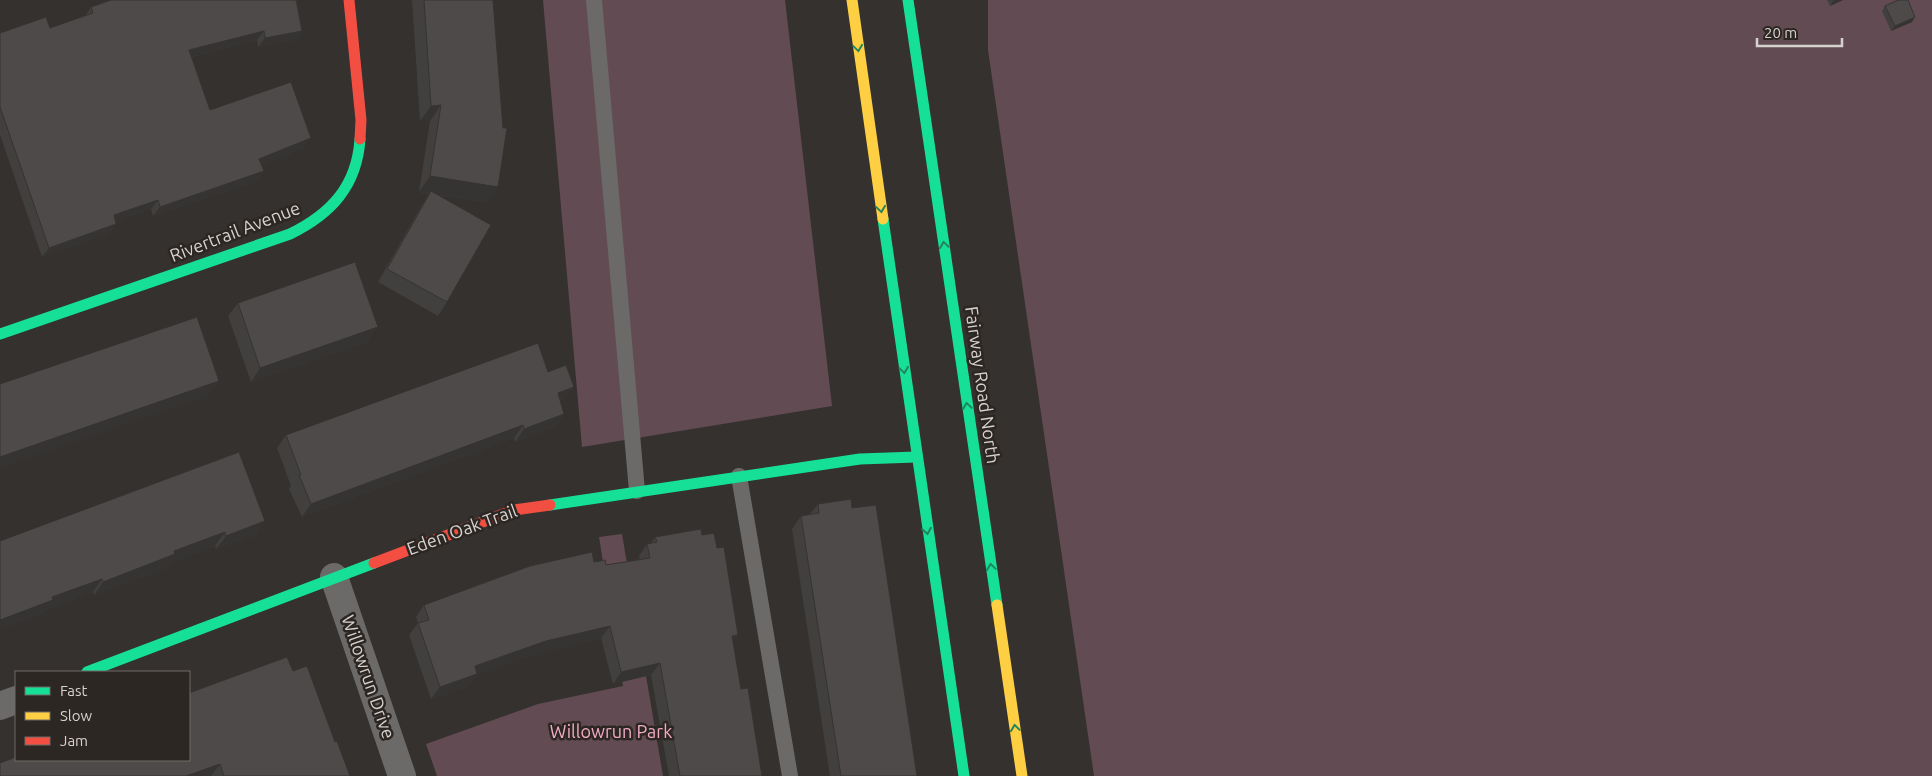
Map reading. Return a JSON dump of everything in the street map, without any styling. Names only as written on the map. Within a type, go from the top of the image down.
[{"type":"main road","name":"Rivertrail Avenue","points":[[2,327],[290,234],[306,226],[335,204],[354,173],[362,138],[348,0]]},
{"type":"main road","points":[[852,0],[916,457],[964,776]]},
{"type":"main road","name":"Fairway Road North","points":[[908,0],[1022,776]]},
{"type":"main road","name":"Eden Oak Trail","points":[[91,671],[514,510],[860,459],[916,457]]},
{"type":"street","name":"Willowrun Drive","points":[[334,577],[402,776]]},
{"type":"street","points":[[0,706],[15,700]]},
{"type":"lane","points":[[594,0],[637,491]]},
{"type":"lane","points":[[739,476],[790,776]]},
{"type":"green space","points":[[543,0],[785,0],[832,406],[582,447]]},
{"type":"green space","points":[[988,0],[1932,0],[1932,776],[1094,776],[988,50]]},
{"type":"green space","name":"Willowrun Park","points":[[622,534],[663,776],[437,776],[426,744],[538,704],[623,686],[599,537]]},
{"type":"building","points":[[111,0],[296,0],[302,31],[265,38],[264,31],[189,50],[210,110],[291,82],[311,138],[259,159],[264,171],[160,207],[158,200],[114,215],[116,224],[49,248],[0,107],[0,33],[46,17],[50,28],[93,13],[91,7]]},
{"type":"building","points":[[424,0],[493,0],[503,128],[507,128],[498,187],[430,176],[441,105],[431,106]]},
{"type":"building","points":[[1898,0],[1908,0],[1915,17],[1895,26],[1885,6]]},
{"type":"building","points":[[431,191],[491,225],[447,302],[387,269]]},
{"type":"building","points":[[355,262],[378,327],[260,368],[238,303]]},
{"type":"building","points":[[197,317],[219,381],[0,457],[0,384]]},
{"type":"building","points":[[538,343],[548,372],[566,365],[574,387],[558,393],[564,414],[524,429],[523,425],[311,504],[286,435]]},
{"type":"building","points":[[239,452],[265,521],[226,536],[225,532],[174,551],[175,554],[103,582],[102,579],[52,597],[53,600],[0,620],[0,541]]},
{"type":"building","points":[[851,499],[852,508],[876,505],[917,776],[841,776],[801,516],[819,513],[818,504]]},
{"type":"building","points":[[701,529],[702,535],[714,533],[717,548],[724,547],[738,635],[732,636],[741,689],[748,688],[762,776],[680,776],[660,663],[621,672],[610,626],[546,641],[475,666],[477,674],[440,687],[418,623],[429,620],[424,605],[530,566],[592,552],[594,562],[605,560],[606,565],[650,558],[647,544],[657,542],[655,537]]},
{"type":"building","points":[[287,657],[293,671],[307,666],[335,742],[337,741],[350,776],[224,776],[220,764],[186,776],[0,776],[0,763],[15,757],[15,761],[190,761],[190,693]]},
{"type":"traffic: fast","points":[[908,0],[997,605]]},
{"type":"traffic: fast","points":[[0,334],[290,234],[305,226],[329,208],[339,197],[354,171],[360,139]]},
{"type":"traffic: fast","points":[[883,219],[964,776]]},
{"type":"traffic: fast","points":[[550,505],[860,459],[916,457]]},
{"type":"traffic: fast","points":[[90,671],[374,563]]},
{"type":"traffic: slow","points":[[852,0],[883,219]]},
{"type":"traffic: slow","points":[[997,605],[1022,776]]},
{"type":"traffic: jam","points":[[349,0],[361,120],[360,139]]},
{"type":"traffic: jam","points":[[374,563],[514,510],[550,505]]}]
